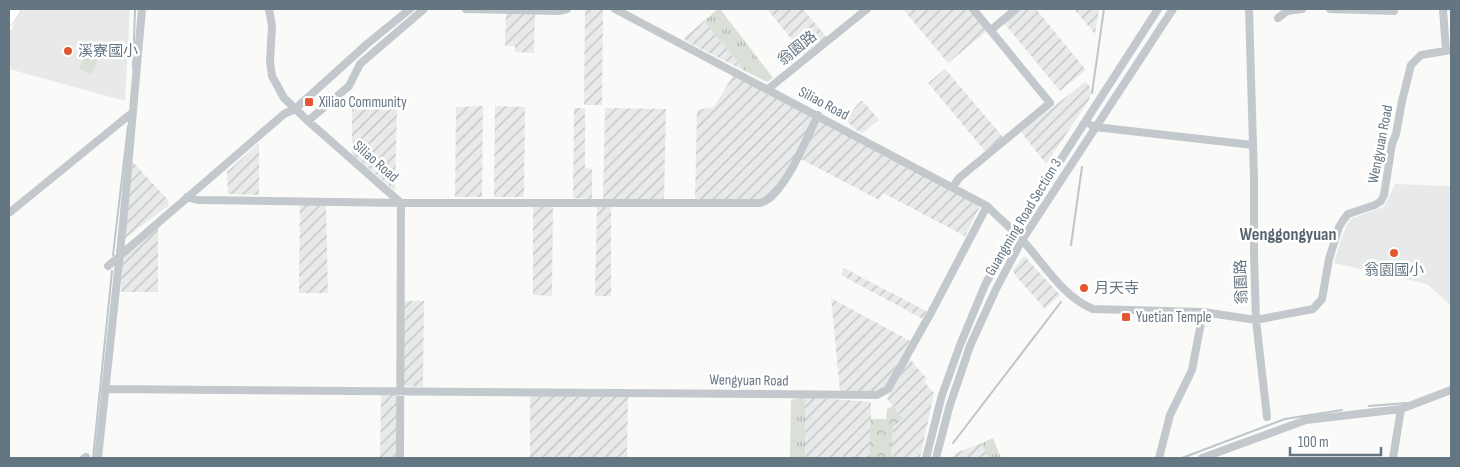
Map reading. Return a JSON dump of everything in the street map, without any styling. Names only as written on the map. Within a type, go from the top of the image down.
[{"type":"main road","points":[[9,20],[16,9]]},
{"type":"street","points":[[98,458],[142,9]]},
{"type":"street","name":"Siliao Road","points":[[269,9],[272,26],[270,62],[272,76],[284,98],[401,203],[400,458]]},
{"type":"street","points":[[108,266],[284,114],[295,109],[367,44],[410,9]]},
{"type":"street","points":[[308,121],[349,86],[360,64],[424,9]]},
{"type":"street","points":[[466,9],[559,12],[567,9]]},
{"type":"street","name":"Siliao Road","points":[[615,9],[987,206],[1022,240]]},
{"type":"street","name":"翁園路","points":[[768,89],[867,9]]},
{"type":"street","points":[[953,187],[959,178],[1050,103],[973,9]]},
{"type":"street","points":[[991,30],[1016,9]]},
{"type":"street","name":"Guangming Road Section 3","points":[[926,458],[942,395],[960,344],[985,285],[1014,232],[1158,9]]},
{"type":"street","name":"Guangming Road Section 3","points":[[936,458],[949,408],[970,346],[996,289],[1022,240],[1173,9]]},
{"type":"street","name":"翁園路","points":[[1249,9],[1256,320],[1267,417]]},
{"type":"street","points":[[1278,18],[1287,11],[1302,9]]},
{"type":"street","points":[[1330,9],[1394,11]]},
{"type":"street","points":[[1443,9],[1448,50]]},
{"type":"street","name":"Wengyuan Road","points":[[1022,240],[1070,296],[1081,305],[1093,309],[1203,312],[1256,320],[1313,309],[1322,299],[1329,259],[1339,227],[1348,214],[1375,205],[1381,201],[1384,194],[1392,144],[1411,65],[1421,55],[1448,50]]},
{"type":"street","points":[[9,213],[133,112]]},
{"type":"street","points":[[187,197],[198,200],[401,203],[760,203],[767,201],[774,195],[783,182],[818,115]]},
{"type":"street","points":[[1085,121],[1095,127],[1253,145]]},
{"type":"street","name":"Wengyuan Road","points":[[105,389],[877,395],[888,389],[933,309],[987,206]]},
{"type":"street","points":[[1159,458],[1177,396],[1192,370],[1203,312]]},
{"type":"street","points":[[1202,458],[1306,420],[1401,408],[1451,390]]},
{"type":"street","points":[[1393,458],[1401,408]]},
{"type":"shaded area","name":"溪寮國小","points":[[22,9],[130,9],[125,101],[9,69],[9,34]]},
{"type":"shaded area","points":[[585,9],[603,9],[602,105],[584,105]]},
{"type":"shaded area","points":[[767,9],[803,9],[828,39],[806,57]]},
{"type":"shaded area","points":[[903,9],[970,9],[988,30],[948,63]]},
{"type":"shaded area","points":[[1022,9],[1036,9],[1086,70],[1060,91],[1004,23]]},
{"type":"shaded area","points":[[1074,9],[1099,9],[1095,34]]},
{"type":"shaded area","points":[[506,13],[535,14],[534,53],[515,52],[515,46],[505,46]]},
{"type":"shaded area","points":[[704,21],[745,71],[686,41],[684,38]]},
{"type":"shaded area","points":[[945,69],[1003,137],[985,151],[928,83]]},
{"type":"shaded area","points":[[734,74],[813,117],[813,122],[774,194],[767,200],[695,200],[697,110],[713,107]]},
{"type":"shaded area","points":[[1085,82],[1089,85],[1091,93],[1089,100],[1046,164],[1021,132]]},
{"type":"shaded area","points":[[861,101],[879,120],[862,133],[845,119]]},
{"type":"shaded area","points":[[352,105],[397,105],[395,191],[352,154]]},
{"type":"shaded area","points":[[483,106],[482,197],[455,197],[456,107]]},
{"type":"shaded area","points":[[495,106],[525,107],[524,197],[494,197]]},
{"type":"shaded area","points":[[574,108],[585,108],[585,168],[592,169],[592,199],[573,198]]},
{"type":"shaded area","points":[[605,108],[666,109],[664,200],[603,199]]},
{"type":"shaded area","points":[[820,121],[978,205],[979,208],[965,236],[883,193],[879,200],[799,158]]},
{"type":"shaded area","points":[[259,143],[259,195],[228,194],[227,172]]},
{"type":"shaded area","points":[[131,160],[168,200],[169,205],[123,240]]},
{"type":"shaded area","name":"翁園國小","points":[[1395,184],[1451,186],[1451,306],[1427,284],[1334,263],[1342,236],[1350,219],[1384,207]]},
{"type":"shaded area","points":[[553,203],[552,296],[533,295],[533,206]]},
{"type":"shaded area","points":[[300,204],[326,204],[328,293],[299,293]]},
{"type":"shaded area","points":[[597,204],[611,204],[611,296],[595,296]]},
{"type":"shaded area","points":[[158,227],[158,292],[121,292],[122,256]]},
{"type":"shaded area","points":[[1024,256],[1060,295],[1045,309],[1015,275],[1013,270]]},
{"type":"shaded area","points":[[844,268],[926,311],[923,319],[841,275]]},
{"type":"shaded area","points":[[831,298],[910,341],[883,390],[880,392],[840,391]]},
{"type":"shaded area","points":[[404,301],[424,301],[423,387],[402,386]]},
{"type":"shaded area","points":[[909,358],[927,379],[924,382],[934,393],[920,458],[891,458],[893,427],[903,418],[887,399]]},
{"type":"shaded area","points":[[381,394],[398,394],[397,458],[380,458]]},
{"type":"shaded area","points":[[530,395],[628,396],[627,458],[530,458]]},
{"type":"shaded area","points":[[805,397],[871,402],[870,458],[805,458]]},
{"type":"shaded area","points":[[982,443],[988,458],[952,458],[956,453]]},
{"type":"green space","points":[[720,9],[773,78],[767,82],[745,71],[704,21]]},
{"type":"green space","points":[[89,46],[101,52],[92,74],[79,69]]},
{"type":"green space","points":[[805,397],[805,458],[790,458],[791,400]]},
{"type":"green space","points":[[893,406],[903,418],[893,427],[891,458],[870,458],[870,419],[886,419],[887,409]]},
{"type":"green space","points":[[993,438],[1001,458],[988,458],[982,443]]},
{"type":"waterway","points":[[133,68],[135,9]]},
{"type":"waterway","points":[[1092,93],[1104,9]]},
{"type":"waterway","points":[[113,255],[128,126]]},
{"type":"waterway","points":[[1071,245],[1082,167]]},
{"type":"waterway","points":[[93,458],[112,271]]},
{"type":"waterway","points":[[953,443],[1061,302]]},
{"type":"waterway","points":[[1369,406],[1407,403]]},
{"type":"waterway","points":[[1182,458],[1285,419],[1342,410]]},
{"type":"place","name":"溪寮國小","points":[[68,51]]},
{"type":"place","name":"Xiliao Community","points":[[309,102]]},
{"type":"place","name":"翁園國小","points":[[1394,253]]},
{"type":"place","name":"月天寺","points":[[1084,288]]},
{"type":"place","name":"Yuetian Temple","points":[[1126,317]]},
{"type":"district","name":"Wenggongyuan","points":[[1288,234]]}]
